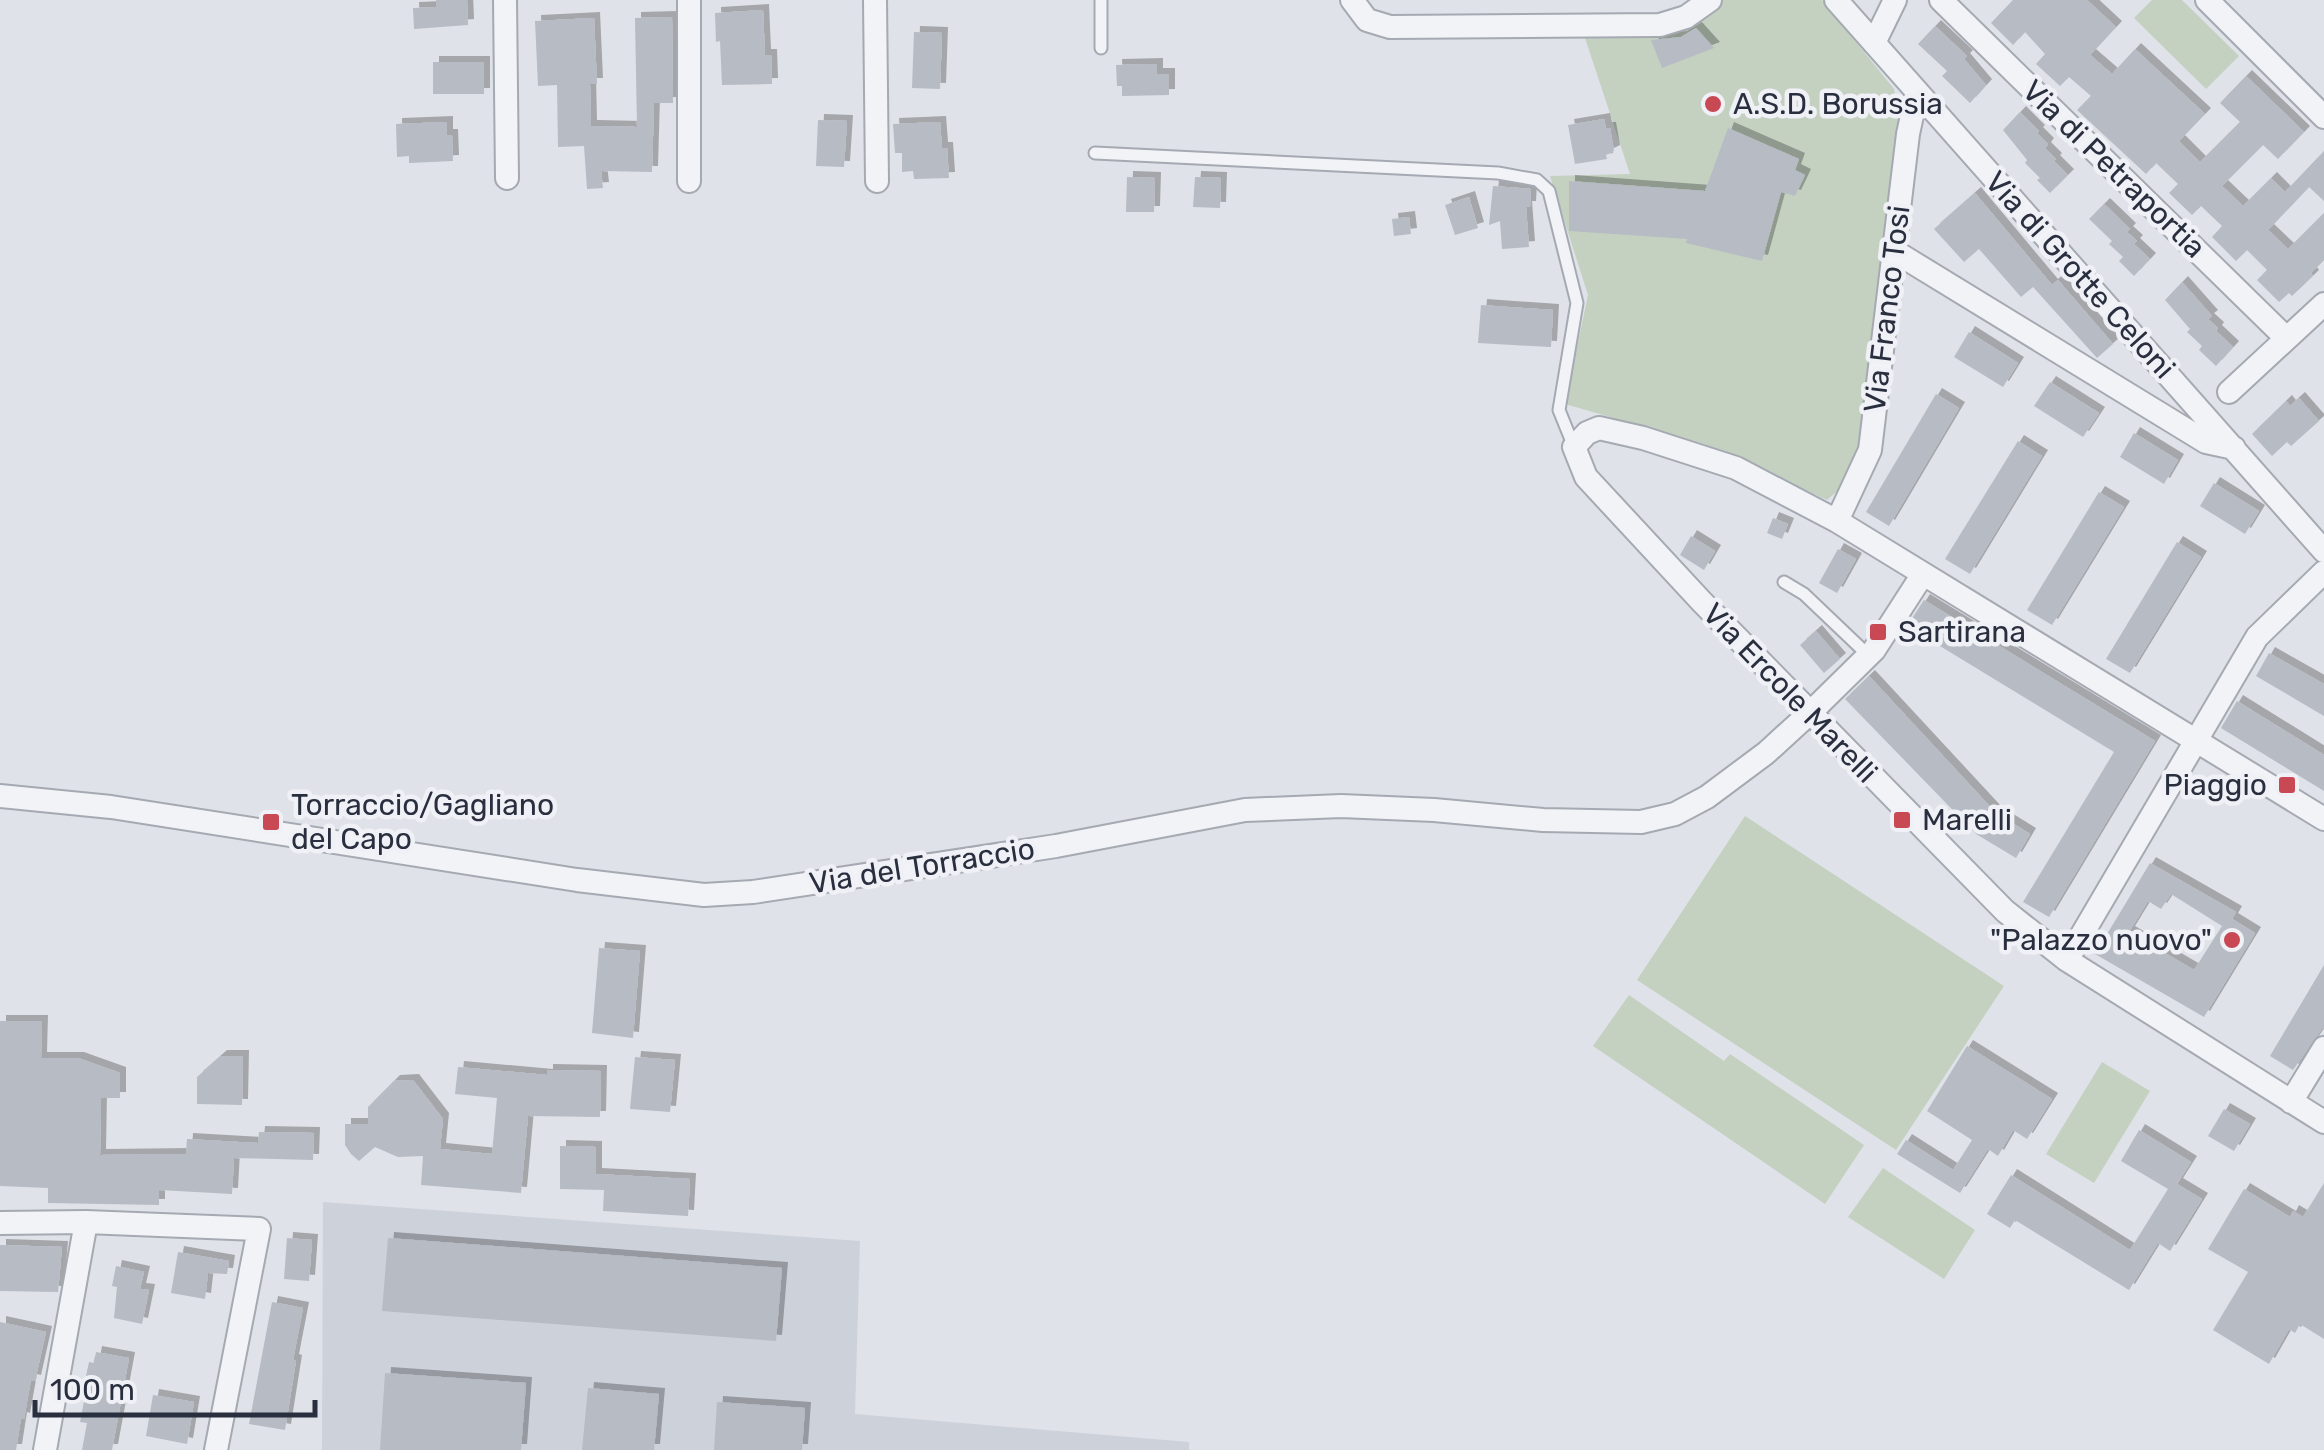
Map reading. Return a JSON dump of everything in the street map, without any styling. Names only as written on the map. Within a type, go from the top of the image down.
[{"type":"street","points":[[504,0],[507,178]]},
{"type":"street","points":[[689,0],[689,181]]},
{"type":"street","points":[[875,0],[877,182]]},
{"type":"street","points":[[1352,0],[1372,23],[1390,27],[1660,25],[1686,17],[1710,0]]},
{"type":"street","name":"Via di Grotte Celoni","points":[[1836,0],[2324,551]]},
{"type":"street","points":[[1874,43],[1895,0]]},
{"type":"street","name":"Via di Petraportia","points":[[1942,0],[2286,338]]},
{"type":"street","points":[[2207,0],[2324,117]]},
{"type":"street","name":"Via Franco Tosi","points":[[1837,521],[1870,450],[1916,92]]},
{"type":"street","points":[[1894,252],[2206,442],[2234,448]]},
{"type":"street","points":[[2229,392],[2324,304]]},
{"type":"street","points":[[1574,448],[1587,433],[1599,428],[1736,468],[1837,521],[2324,819]]},
{"type":"street","name":"Via Ercole Marelli","points":[[1574,448],[1586,477],[1702,602],[2005,912],[2067,960],[2324,1122]]},
{"type":"street","points":[[2067,960],[2258,637],[2324,572]]},
{"type":"street","name":"Via del Torraccio","points":[[0,796],[111,808],[577,880],[704,895],[753,892],[1037,849],[1245,810],[1340,806],[1542,820],[1641,822],[1675,814],[1707,797],[1766,753],[1868,655],[1923,574]]},
{"type":"street","points":[[2291,1102],[2324,1048]]},
{"type":"street","points":[[45,1450],[86,1222]]},
{"type":"street","points":[[0,1223],[260,1229],[216,1450]]},
{"type":"lane","points":[[1102,0],[1102,48]]},
{"type":"lane","points":[[1095,152],[1498,173],[1537,180],[1549,192],[1577,304],[1559,410],[1574,448]]},
{"type":"lane","points":[[1784,582],[1804,594],[1868,655]]},
{"type":"shaded area","points":[[323,1202],[860,1241],[855,1414],[1189,1442],[1189,1450],[322,1450]]},
{"type":"green space","points":[[1721,0],[1822,0],[1894,89],[1900,115],[1858,456],[1844,485],[1827,500],[1704,444],[1565,404],[1588,295],[1550,176],[1630,174],[1584,35],[1681,31]]},
{"type":"green space","points":[[2152,0],[2182,0],[2239,56],[2206,89],[2134,18]]},
{"type":"green space","points":[[1745,816],[2004,986],[1896,1150],[1637,980]]},
{"type":"green space","points":[[1629,995],[1724,1061],[1730,1054],[1864,1145],[1825,1204],[1593,1046]]},
{"type":"green space","points":[[2102,1062],[2150,1091],[2094,1183],[2046,1154]]},
{"type":"green space","points":[[1883,1168],[1975,1230],[1944,1279],[1848,1217]]},
{"type":"building","points":[[436,0],[467,0],[468,25],[414,29],[413,8],[437,7]]},
{"type":"building","points":[[2013,0],[2087,0],[2116,27],[2090,55],[2112,74],[2135,49],[2205,114],[2179,141],[2200,162],[2240,122],[2220,103],[2246,76],[2304,132],[2278,159],[2263,145],[2222,186],[2243,206],[2271,178],[2285,192],[2324,151],[2324,201],[2309,187],[2268,230],[2288,249],[2324,213],[2324,260],[2311,273],[2313,276],[2292,296],[2289,293],[2279,302],[2257,280],[2267,270],[2247,250],[2236,261],[2212,237],[2222,226],[2201,206],[2192,215],[2169,193],[2178,184],[2156,163],[2146,174],[2077,110],[2091,96],[2069,77],[2060,86],[2036,64],[2045,54],[2025,32],[2013,45],[1991,23]]},
{"type":"building","points":[[763,10],[765,55],[771,55],[772,84],[722,85],[715,13]]},
{"type":"building","points":[[672,17],[673,103],[654,103],[652,172],[601,171],[603,188],[587,189],[584,146],[558,147],[557,85],[538,86],[535,21],[594,18],[597,84],[590,84],[591,126],[637,127],[635,18]]},
{"type":"building","points":[[1935,26],[1967,56],[1964,59],[1986,85],[1970,103],[1942,76],[1947,71],[1918,44]]},
{"type":"building","points":[[1696,28],[1714,48],[1662,68],[1651,40],[1681,37]]},
{"type":"building","points":[[914,32],[942,33],[940,89],[912,88]]},
{"type":"building","points":[[433,62],[484,62],[484,94],[433,94]]},
{"type":"building","points":[[1157,64],[1157,74],[1169,74],[1169,95],[1122,96],[1122,86],[1117,86],[1116,65]]},
{"type":"building","points":[[2020,112],[2039,131],[2048,144],[2045,148],[2068,175],[2050,193],[2003,130]]},
{"type":"building","points":[[1604,119],[1606,128],[1610,128],[1614,151],[1606,155],[1607,159],[1575,164],[1568,125]]},
{"type":"building","points":[[818,120],[847,121],[844,167],[816,166]]},
{"type":"building","points":[[447,122],[453,161],[409,163],[409,156],[397,157],[396,124]]},
{"type":"building","points":[[940,122],[949,178],[914,179],[913,171],[902,172],[902,153],[895,153],[893,124]]},
{"type":"building","points":[[1728,128],[1799,159],[1795,170],[1805,175],[1795,196],[1781,192],[1762,261],[1686,243],[1687,239],[1569,231],[1569,181],[1705,191]]},
{"type":"building","points":[[1127,177],[1155,178],[1154,212],[1126,212]]},
{"type":"building","points":[[1195,177],[1221,178],[1220,208],[1193,207]]},
{"type":"building","points":[[1493,186],[1531,189],[1530,207],[1526,207],[1529,247],[1502,249],[1500,221],[1489,225]]},
{"type":"building","points":[[1975,193],[2052,285],[2058,280],[2113,344],[2097,358],[2033,287],[2021,297],[1979,249],[1964,262],[1934,229]]},
{"type":"building","points":[[1469,197],[1478,228],[1455,235],[1445,205]]},
{"type":"building","points":[[2104,204],[2130,229],[2127,232],[2137,241],[2134,244],[2150,259],[2134,276],[2119,261],[2123,257],[2109,244],[2112,241],[2089,219]]},
{"type":"building","points":[[1409,217],[1411,234],[1394,236],[1392,219]]},
{"type":"building","points":[[2182,282],[2212,316],[2208,319],[2218,328],[2216,331],[2233,347],[2216,366],[2199,350],[2202,346],[2165,300]]},
{"type":"building","points":[[1481,305],[1553,310],[1551,347],[1478,343]]},
{"type":"building","points":[[1969,332],[2018,363],[2003,387],[1954,357]]},
{"type":"building","points":[[2050,382],[2099,413],[2083,437],[2034,406]]},
{"type":"building","points":[[1936,394],[1959,408],[1889,526],[1866,512]]},
{"type":"building","points":[[2299,398],[2319,421],[2291,446],[2287,442],[2272,456],[2252,434],[2286,401],[2290,406]]},
{"type":"building","points":[[2134,433],[2178,460],[2164,484],[2120,457]]},
{"type":"building","points":[[2018,441],[2042,456],[1970,574],[1945,559]]},
{"type":"building","points":[[2214,483],[2259,511],[2245,534],[2200,506]]},
{"type":"building","points":[[2099,492],[2124,507],[2052,625],[2027,610]]},
{"type":"building","points":[[1773,518],[1788,524],[1782,539],[1767,533]]},
{"type":"building","points":[[1691,536],[1715,551],[1704,570],[1680,555]]},
{"type":"building","points":[[2177,542],[2201,557],[2130,673],[2106,659]]},
{"type":"building","points":[[1838,549],[1856,559],[1837,593],[1819,583]]},
{"type":"building","points":[[1924,600],[2155,741],[2049,917],[2023,902],[2114,752],[1907,626]]},
{"type":"building","points":[[1816,631],[1840,659],[1824,673],[1800,645]]},
{"type":"building","points":[[2269,653],[2324,684],[2324,716],[2256,676]]},
{"type":"building","points":[[1869,676],[1996,813],[2030,834],[2016,858],[1976,834],[1845,699]]},
{"type":"building","points":[[2237,701],[2324,755],[2324,791],[2221,728]]},
{"type":"building","name":"\"Palazzo nuovo\"","points":[[2150,863],[2236,912],[2232,919],[2255,933],[2204,1017],[2095,954]],"holes":[[[2171,894],[2222,926],[2194,970],[2129,932],[2148,901],[2161,909]]]},
{"type":"building","points":[[599,948],[640,951],[633,1038],[592,1033]]},
{"type":"building","points":[[2324,965],[2324,1026],[2293,1070],[2270,1056]]},
{"type":"building","points":[[0,1021],[42,1021],[41,1058],[78,1058],[120,1073],[120,1098],[101,1098],[100,1155],[186,1154],[187,1139],[258,1143],[259,1132],[314,1133],[313,1160],[234,1158],[232,1194],[159,1190],[159,1205],[48,1203],[48,1188],[0,1186]]},
{"type":"building","points":[[1967,1046],[2052,1099],[2027,1139],[2013,1130],[1998,1156],[1988,1149],[1960,1193],[1897,1154],[1906,1140],[1953,1170],[1972,1140],[1927,1111]]},
{"type":"building","points":[[221,1056],[243,1056],[242,1105],[197,1104],[197,1077]]},
{"type":"building","points":[[635,1057],[675,1060],[670,1112],[630,1109]]},
{"type":"building","points":[[458,1067],[547,1075],[547,1070],[601,1071],[600,1117],[528,1116],[521,1193],[421,1185],[423,1156],[398,1157],[375,1147],[359,1161],[351,1154],[345,1145],[345,1124],[368,1124],[368,1107],[394,1081],[413,1080],[443,1119],[440,1149],[492,1154],[497,1098],[455,1094]]},
{"type":"building","points":[[2224,1109],[2250,1124],[2234,1151],[2208,1136]]},
{"type":"building","points":[[2139,1130],[2191,1162],[2177,1184],[2202,1199],[2170,1251],[2158,1243],[2129,1290],[2015,1220],[2010,1228],[1987,1214],[2011,1175],[2130,1250],[2168,1189],[2121,1161]]},
{"type":"building","points":[[560,1146],[596,1147],[596,1174],[690,1179],[688,1216],[603,1211],[604,1190],[560,1189]]},
{"type":"building","points":[[2324,1183],[2324,1339],[2300,1324],[2295,1333],[2289,1329],[2269,1364],[2213,1330],[2248,1272],[2208,1249],[2244,1189],[2290,1217],[2293,1211],[2303,1217]]},
{"type":"building","points":[[287,1238],[312,1240],[309,1281],[284,1279]]},
{"type":"building","points":[[388,1238],[782,1268],[776,1341],[382,1311]]},
{"type":"building","points":[[0,1245],[62,1247],[58,1292],[0,1291]]},
{"type":"building","points":[[178,1252],[229,1261],[227,1274],[208,1273],[205,1299],[171,1293]]},
{"type":"building","points":[[116,1266],[144,1272],[140,1289],[149,1290],[142,1324],[114,1318],[117,1287],[112,1286]]},
{"type":"building","points":[[272,1302],[303,1308],[285,1430],[249,1424]]},
{"type":"building","points":[[0,1322],[46,1332],[24,1419],[21,1418],[16,1450],[0,1450]]},
{"type":"building","points":[[96,1352],[129,1358],[112,1450],[82,1450],[87,1423],[80,1422],[86,1376]]},
{"type":"building","points":[[385,1373],[526,1383],[521,1450],[380,1450]]},
{"type":"building","points":[[588,1388],[659,1394],[654,1450],[582,1450]]},
{"type":"building","points":[[153,1395],[194,1402],[187,1444],[146,1436]]},
{"type":"building","points":[[717,1402],[805,1408],[802,1450],[714,1450]]},
{"type":"place","name":"A.S.D. Borussia","points":[[1713,104]]},
{"type":"place","name":"Sartirana","points":[[1878,632]]},
{"type":"place","name":"Piaggio","points":[[2287,785]]},
{"type":"place","name":"Marelli","points":[[1902,820]]},
{"type":"place","name":"Torraccio/Gagliano del Capo","points":[[271,822]]},
{"type":"place","name":"\"Palazzo nuovo\"","points":[[2232,940]]}]
